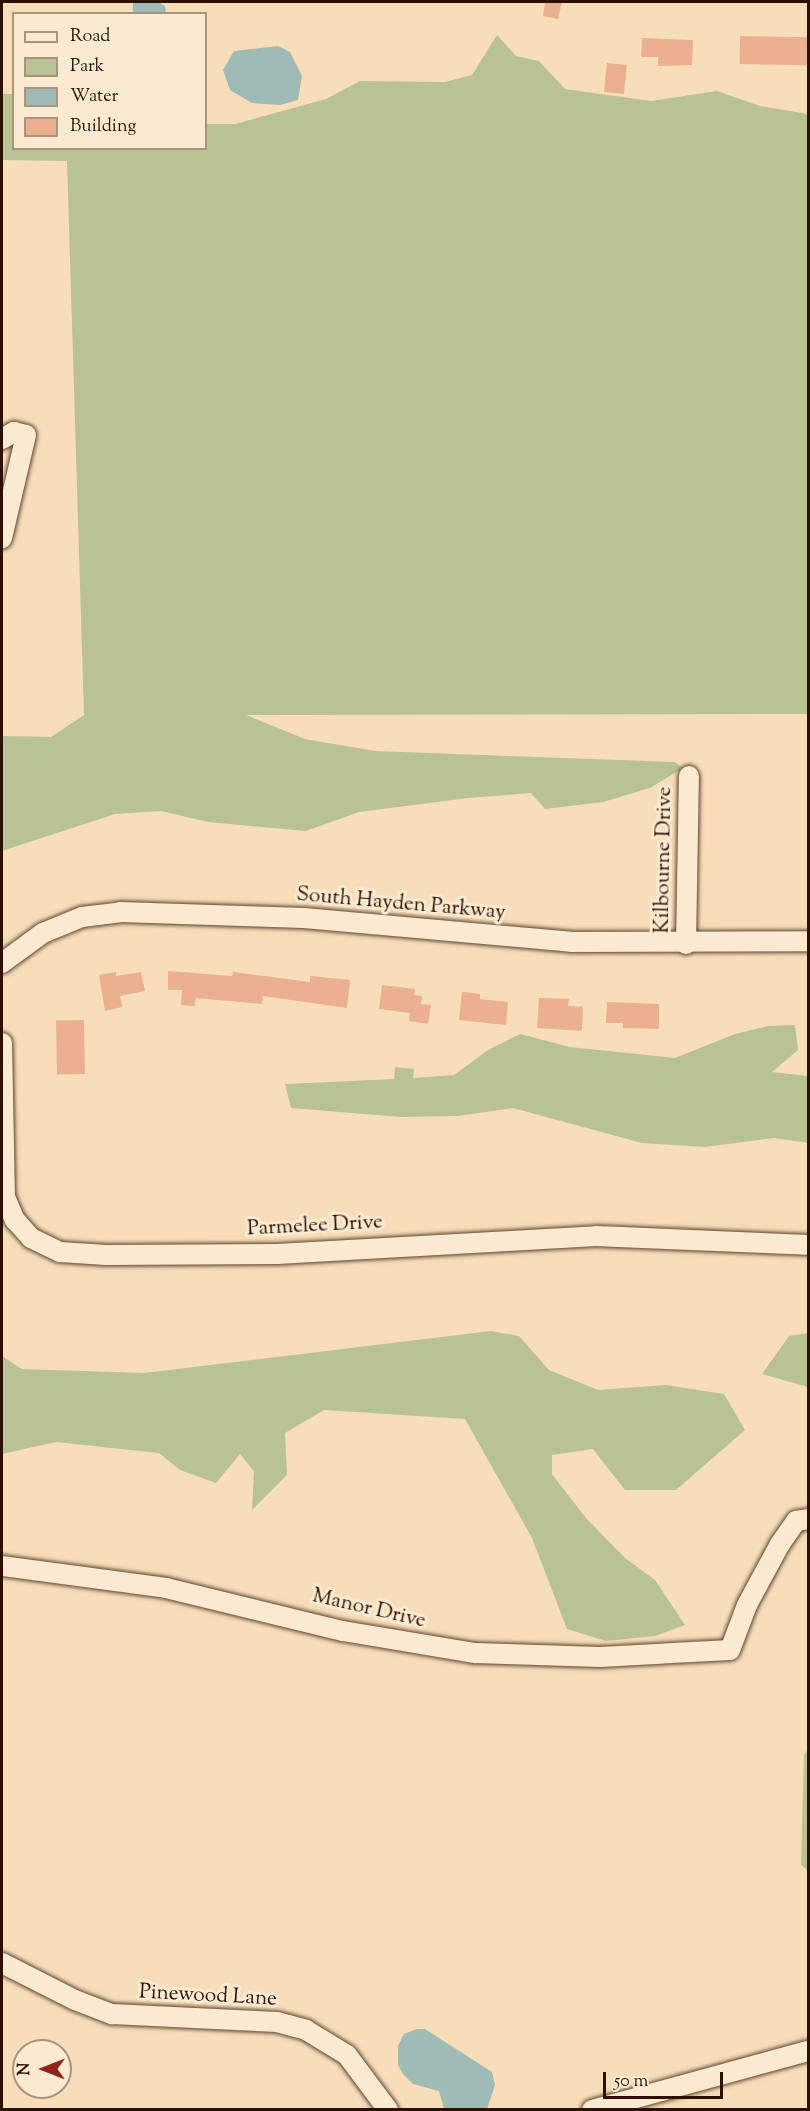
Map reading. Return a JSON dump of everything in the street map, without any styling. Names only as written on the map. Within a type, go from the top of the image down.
[{"type":"street","points":[[2,439],[14,432],[26,435],[2,538]]},
{"type":"street","name":"Kilbourne Drive","points":[[686,944],[689,776]]},
{"type":"street","name":"South Hayden Parkway","points":[[2,963],[44,933],[82,917],[120,912],[304,918],[571,942],[686,944],[808,941]]},
{"type":"street","name":"Parmelee Drive","points":[[2,1043],[5,1197],[15,1220],[31,1238],[60,1252],[106,1255],[278,1254],[596,1236],[808,1245]]},
{"type":"street","name":"Manor Drive","points":[[2,1566],[166,1588],[343,1631],[475,1653],[589,1657],[730,1650],[747,1605],[780,1544],[796,1521],[808,1519]]},
{"type":"street","name":"Pinewood Lane","points":[[2,1964],[75,2001],[112,2014],[277,2022],[306,2030],[347,2055],[388,2109]]},
{"type":"street","points":[[592,2109],[808,2050]]},
{"type":"green space","points":[[497,35],[516,56],[539,61],[565,89],[651,101],[717,91],[760,106],[808,114],[808,714],[246,715],[305,739],[375,751],[675,762],[683,768],[650,788],[603,802],[545,809],[531,793],[468,798],[359,812],[306,831],[208,822],[161,811],[115,814],[2,851],[2,736],[51,737],[84,715],[67,161],[2,160],[2,94],[12,94],[12,150],[207,150],[207,124],[235,124],[326,99],[360,81],[445,82],[472,75]]},
{"type":"green space","points":[[795,1025],[798,1050],[772,1072],[808,1076],[808,1143],[774,1138],[705,1147],[642,1143],[513,1108],[458,1116],[401,1117],[291,1108],[285,1084],[394,1079],[395,1067],[414,1069],[413,1078],[454,1075],[488,1050],[520,1034],[570,1047],[675,1058],[735,1034],[768,1026]]},
{"type":"green space","points":[[491,1331],[519,1336],[549,1370],[598,1390],[666,1385],[724,1394],[745,1430],[676,1490],[625,1490],[593,1449],[552,1455],[552,1474],[586,1518],[625,1558],[655,1580],[685,1625],[655,1636],[606,1641],[567,1629],[532,1538],[465,1419],[324,1410],[285,1433],[287,1475],[252,1510],[254,1471],[240,1454],[216,1483],[180,1470],[159,1453],[56,1442],[2,1454],[2,1356],[22,1369],[144,1373]]},
{"type":"green space","points":[[808,1333],[808,1387],[762,1374],[789,1336]]},
{"type":"green space","points":[[808,1749],[808,1871],[801,1865],[804,1755]]},
{"type":"water","points":[[133,2],[158,2],[165,6],[166,12],[133,12]]},
{"type":"water","points":[[278,46],[290,52],[302,76],[298,100],[280,105],[252,103],[230,90],[223,70],[234,51]]},
{"type":"water","points":[[417,2029],[425,2029],[492,2072],[495,2085],[487,2109],[444,2109],[439,2091],[413,2084],[403,2074],[398,2065],[398,2046],[404,2034]]},
{"type":"building","points":[[545,2],[562,2],[558,19],[543,16]]},
{"type":"building","points":[[740,36],[808,37],[808,65],[740,64]]},
{"type":"building","points":[[642,38],[693,40],[692,65],[658,66],[658,57],[641,57]]},
{"type":"building","points":[[607,63],[627,65],[624,94],[604,92]]},
{"type":"building","points":[[168,971],[232,976],[233,972],[310,982],[310,976],[350,980],[347,1008],[263,996],[262,1004],[196,998],[195,1006],[181,1005],[182,990],[168,990]]},
{"type":"building","points":[[116,972],[116,976],[141,972],[145,991],[120,996],[122,1007],[105,1011],[99,975]]},
{"type":"building","points":[[382,985],[415,989],[414,995],[422,996],[421,1004],[431,1005],[428,1024],[409,1021],[410,1013],[379,1009]]},
{"type":"building","points":[[462,992],[480,994],[480,999],[508,1002],[506,1025],[459,1020]]},
{"type":"building","points":[[539,998],[569,999],[568,1006],[583,1007],[582,1031],[537,1028]]},
{"type":"building","points":[[607,1002],[659,1004],[659,1029],[623,1028],[623,1023],[606,1023]]},
{"type":"building","points":[[56,1020],[84,1020],[85,1074],[57,1074]]}]
